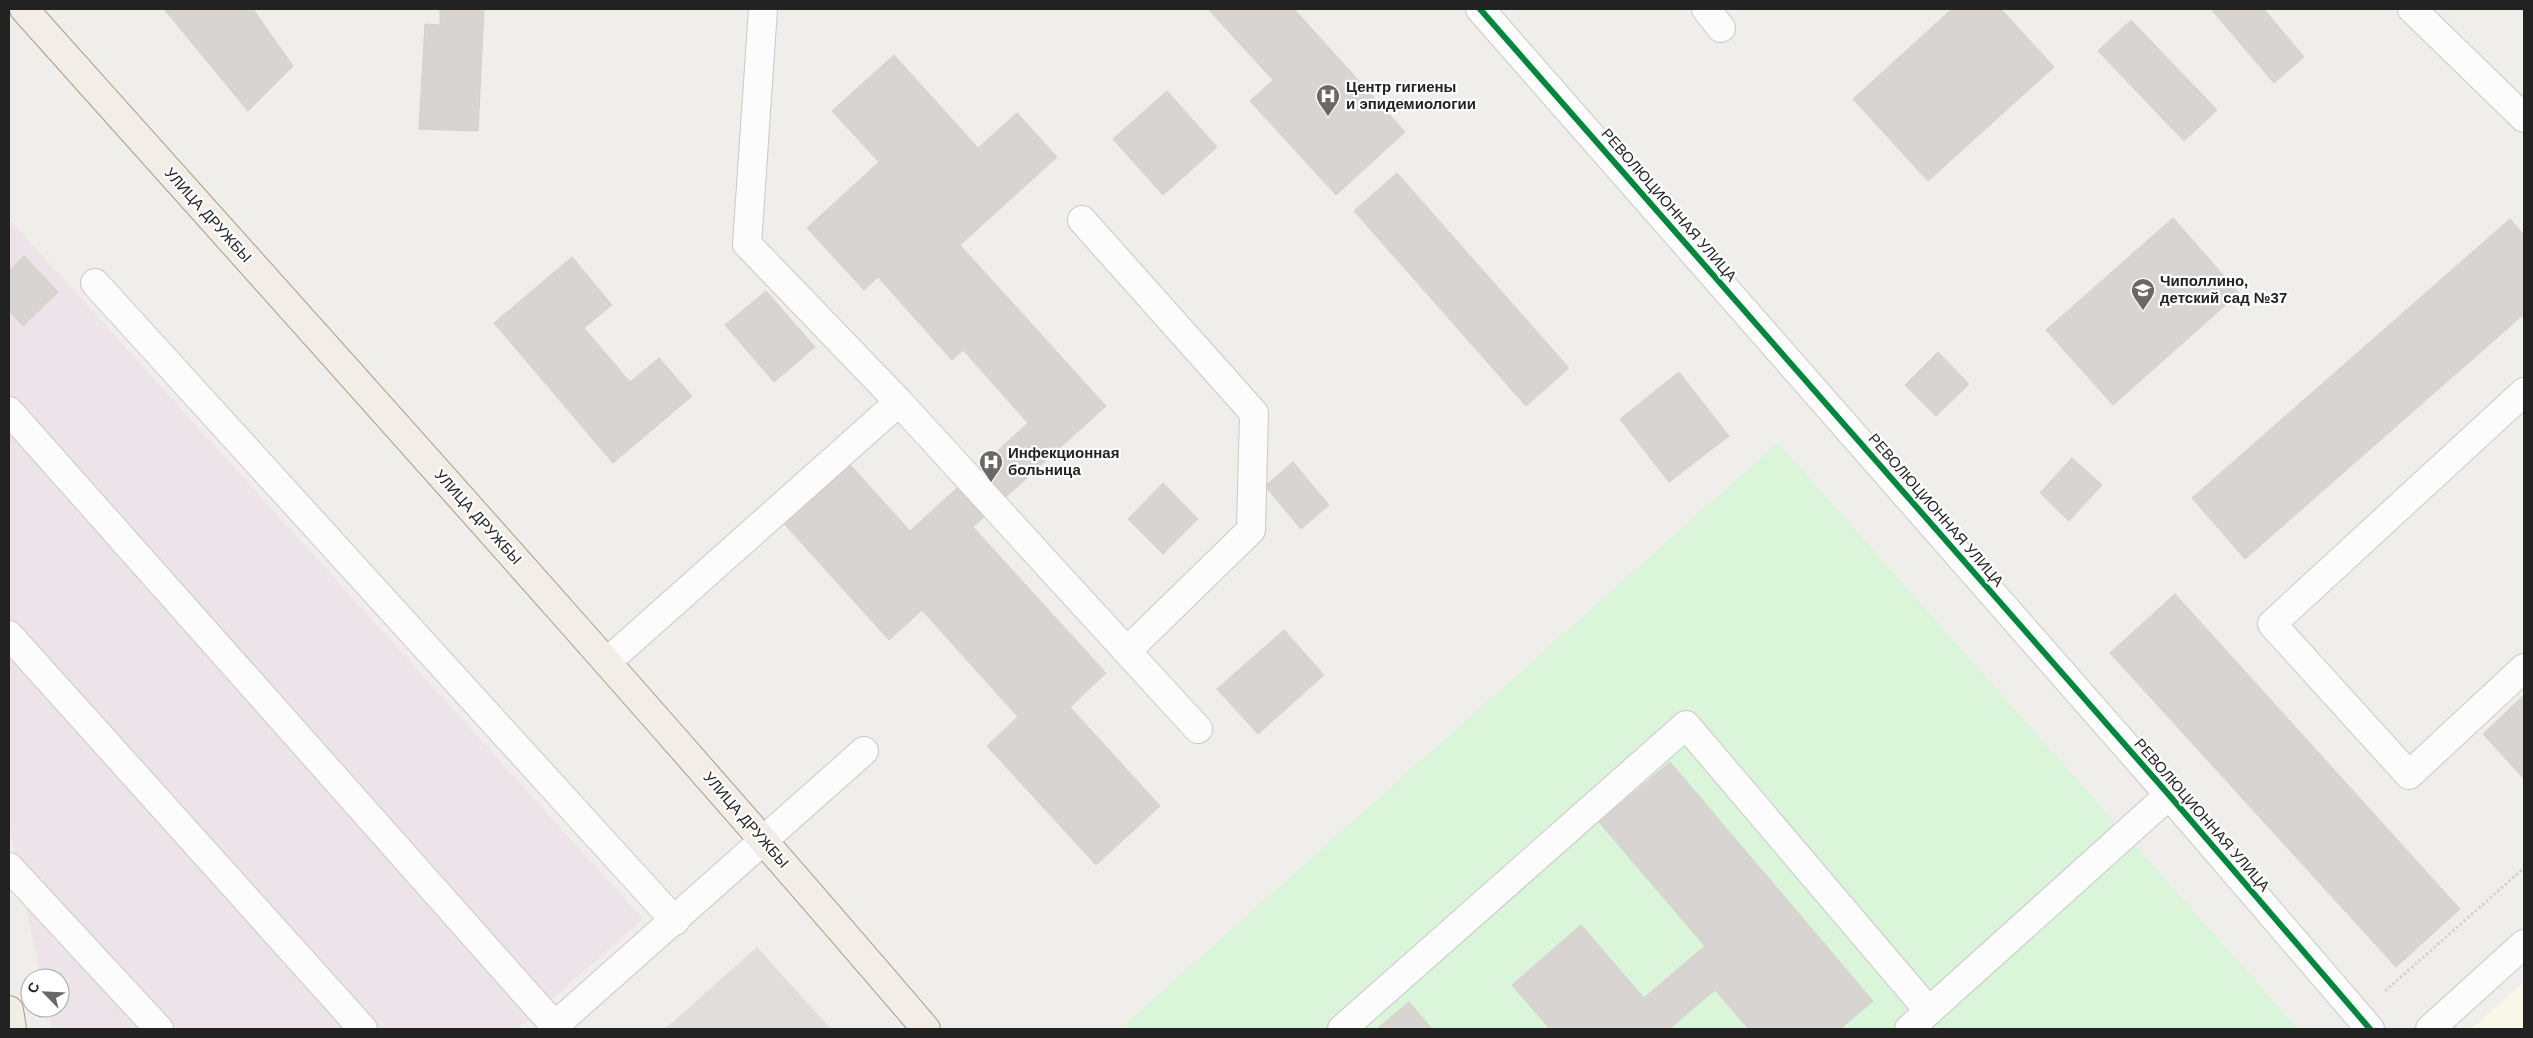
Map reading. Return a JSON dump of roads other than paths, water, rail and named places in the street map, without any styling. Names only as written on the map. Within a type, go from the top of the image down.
[{"type":"main road","name":"УЛИЦА ДРУЖБЫ","points":[[24,9],[764,839],[926,1029]]},
{"type":"main road","points":[[9,1010],[12,1029]]},
{"type":"street","points":[[763,9],[748,244],[900,402],[1198,729]]},
{"type":"street","name":"РЕВОЛЮЦИОННАЯ УЛИЦА","points":[[1480,9],[2169,795],[2364,1022]]},
{"type":"street","points":[[2412,9],[2524,118]]},
{"type":"street","points":[[1082,220],[1254,413],[1251,530],[1127,651]]},
{"type":"street","points":[[95,283],[675,921]]},
{"type":"street","points":[[2524,392],[2272,624],[2409,774],[2524,668]]},
{"type":"street","points":[[607,662],[900,402]]},
{"type":"street","points":[[9,411],[553,1028],[864,752]]},
{"type":"street","points":[[9,635],[363,1029]]},
{"type":"street","points":[[1342,1029],[1686,725],[1930,1011]]},
{"type":"street","points":[[1909,1029],[2169,795]]},
{"type":"street","points":[[9,867],[158,1029]]},
{"type":"street","points":[[2430,1029],[2524,944]]},
{"type":"place","name":"Центр гигиены и эпидемиологии","points":[[1328,117]]},
{"type":"place","name":"Чиполлино, детский сад №37","points":[[2143,311]]},
{"type":"place","name":"Инфекционная больница","points":[[991,483]]}]
